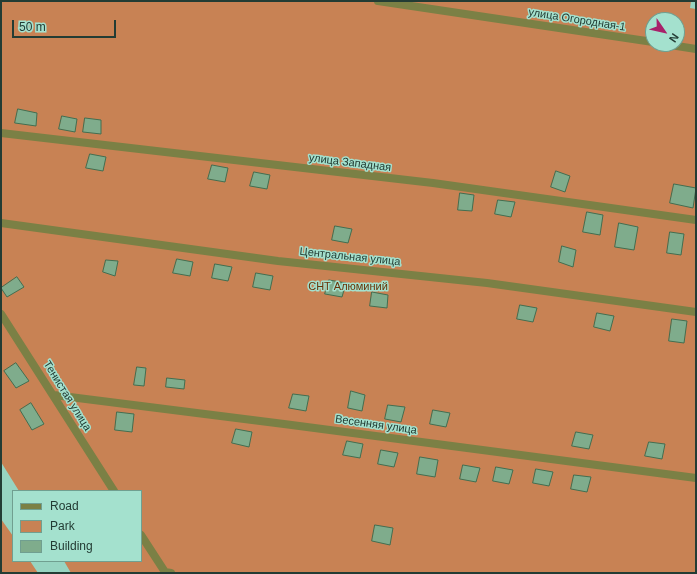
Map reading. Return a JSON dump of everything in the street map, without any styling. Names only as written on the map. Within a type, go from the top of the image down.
[{"type":"street","name":"улица Огородная-1","points":[[378,1],[645,41]]},
{"type":"street","points":[[685,47],[696,49]]},
{"type":"street","name":"улица Западная","points":[[1,133],[379,178],[433,183],[696,220]]},
{"type":"street","name":"Центральная улица","points":[[1,223],[278,260],[487,283],[696,312]]},
{"type":"street","name":"Тенистая улица","points":[[1,314],[113,490]]},
{"type":"street","name":"Весенняя улица","points":[[54,395],[696,478]]},
{"type":"street","points":[[142,536],[168,573]]},
{"type":"green space","name":"СНТ Алюминий","points":[[1,1],[691,1],[690,8],[696,9],[696,573],[71,573],[65,562],[142,562],[142,490],[18,490],[1,462]]},
{"type":"green space","points":[[1,519],[12,535],[12,562],[31,562],[38,573],[1,573]]},
{"type":"building","points":[[18,109],[37,113],[36,126],[15,123]]},
{"type":"building","points":[[62,116],[77,119],[75,132],[59,129]]},
{"type":"building","points":[[85,118],[101,120],[101,134],[83,132]]},
{"type":"building","points":[[90,154],[106,157],[103,171],[86,168]]},
{"type":"building","points":[[212,165],[228,168],[225,182],[208,179]]},
{"type":"building","points":[[556,171],[570,176],[565,192],[551,187]]},
{"type":"building","points":[[254,172],[270,175],[267,189],[250,186]]},
{"type":"building","points":[[674,184],[696,188],[693,208],[670,203]]},
{"type":"building","points":[[460,193],[474,195],[472,211],[458,210]]},
{"type":"building","points":[[498,200],[515,202],[511,217],[495,214]]},
{"type":"building","points":[[587,212],[603,215],[600,235],[583,232]]},
{"type":"building","points":[[619,223],[638,227],[634,250],[615,247]]},
{"type":"building","points":[[335,226],[352,229],[348,243],[332,240]]},
{"type":"building","points":[[670,232],[684,234],[681,255],[667,253]]},
{"type":"building","points":[[562,246],[576,250],[573,267],[559,262]]},
{"type":"building","points":[[177,259],[193,262],[190,276],[173,273]]},
{"type":"building","points":[[106,260],[118,261],[115,276],[103,272]]},
{"type":"building","points":[[215,264],[232,267],[228,281],[212,278]]},
{"type":"building","points":[[256,273],[273,276],[270,290],[253,287]]},
{"type":"building","points":[[17,277],[24,287],[7,297],[1,288]]},
{"type":"building","points":[[329,280],[346,283],[342,297],[325,294]]},
{"type":"building","points":[[372,292],[388,295],[387,308],[370,306]]},
{"type":"building","points":[[520,305],[537,308],[533,322],[517,319]]},
{"type":"building","points":[[597,313],[614,316],[610,331],[594,327]]},
{"type":"building","points":[[672,319],[687,321],[684,343],[669,341]]},
{"type":"building","points":[[16,363],[29,381],[16,388],[4,371]]},
{"type":"building","points":[[137,367],[146,368],[144,386],[134,385]]},
{"type":"building","points":[[167,378],[185,380],[184,389],[166,387]]},
{"type":"building","points":[[351,391],[365,395],[362,411],[348,408]]},
{"type":"building","points":[[293,394],[309,396],[306,411],[289,408]]},
{"type":"building","points":[[31,403],[44,424],[32,430],[20,410]]},
{"type":"building","points":[[388,405],[405,407],[401,422],[385,419]]},
{"type":"building","points":[[433,410],[450,413],[446,427],[430,424]]},
{"type":"building","points":[[117,412],[134,414],[132,432],[115,430]]},
{"type":"building","points":[[236,429],[252,432],[249,447],[232,443]]},
{"type":"building","points":[[576,432],[593,435],[589,449],[572,446]]},
{"type":"building","points":[[347,441],[363,444],[360,458],[343,455]]},
{"type":"building","points":[[649,442],[665,444],[662,459],[645,456]]},
{"type":"building","points":[[381,450],[398,453],[394,467],[378,464]]},
{"type":"building","points":[[420,457],[438,460],[435,477],[417,474]]},
{"type":"building","points":[[463,465],[480,468],[476,482],[460,479]]},
{"type":"building","points":[[496,467],[513,470],[509,484],[493,481]]},
{"type":"building","points":[[536,469],[553,472],[549,486],[533,483]]},
{"type":"building","points":[[574,475],[591,477],[587,492],[571,489]]},
{"type":"building","points":[[375,525],[393,528],[390,545],[372,541]]}]
